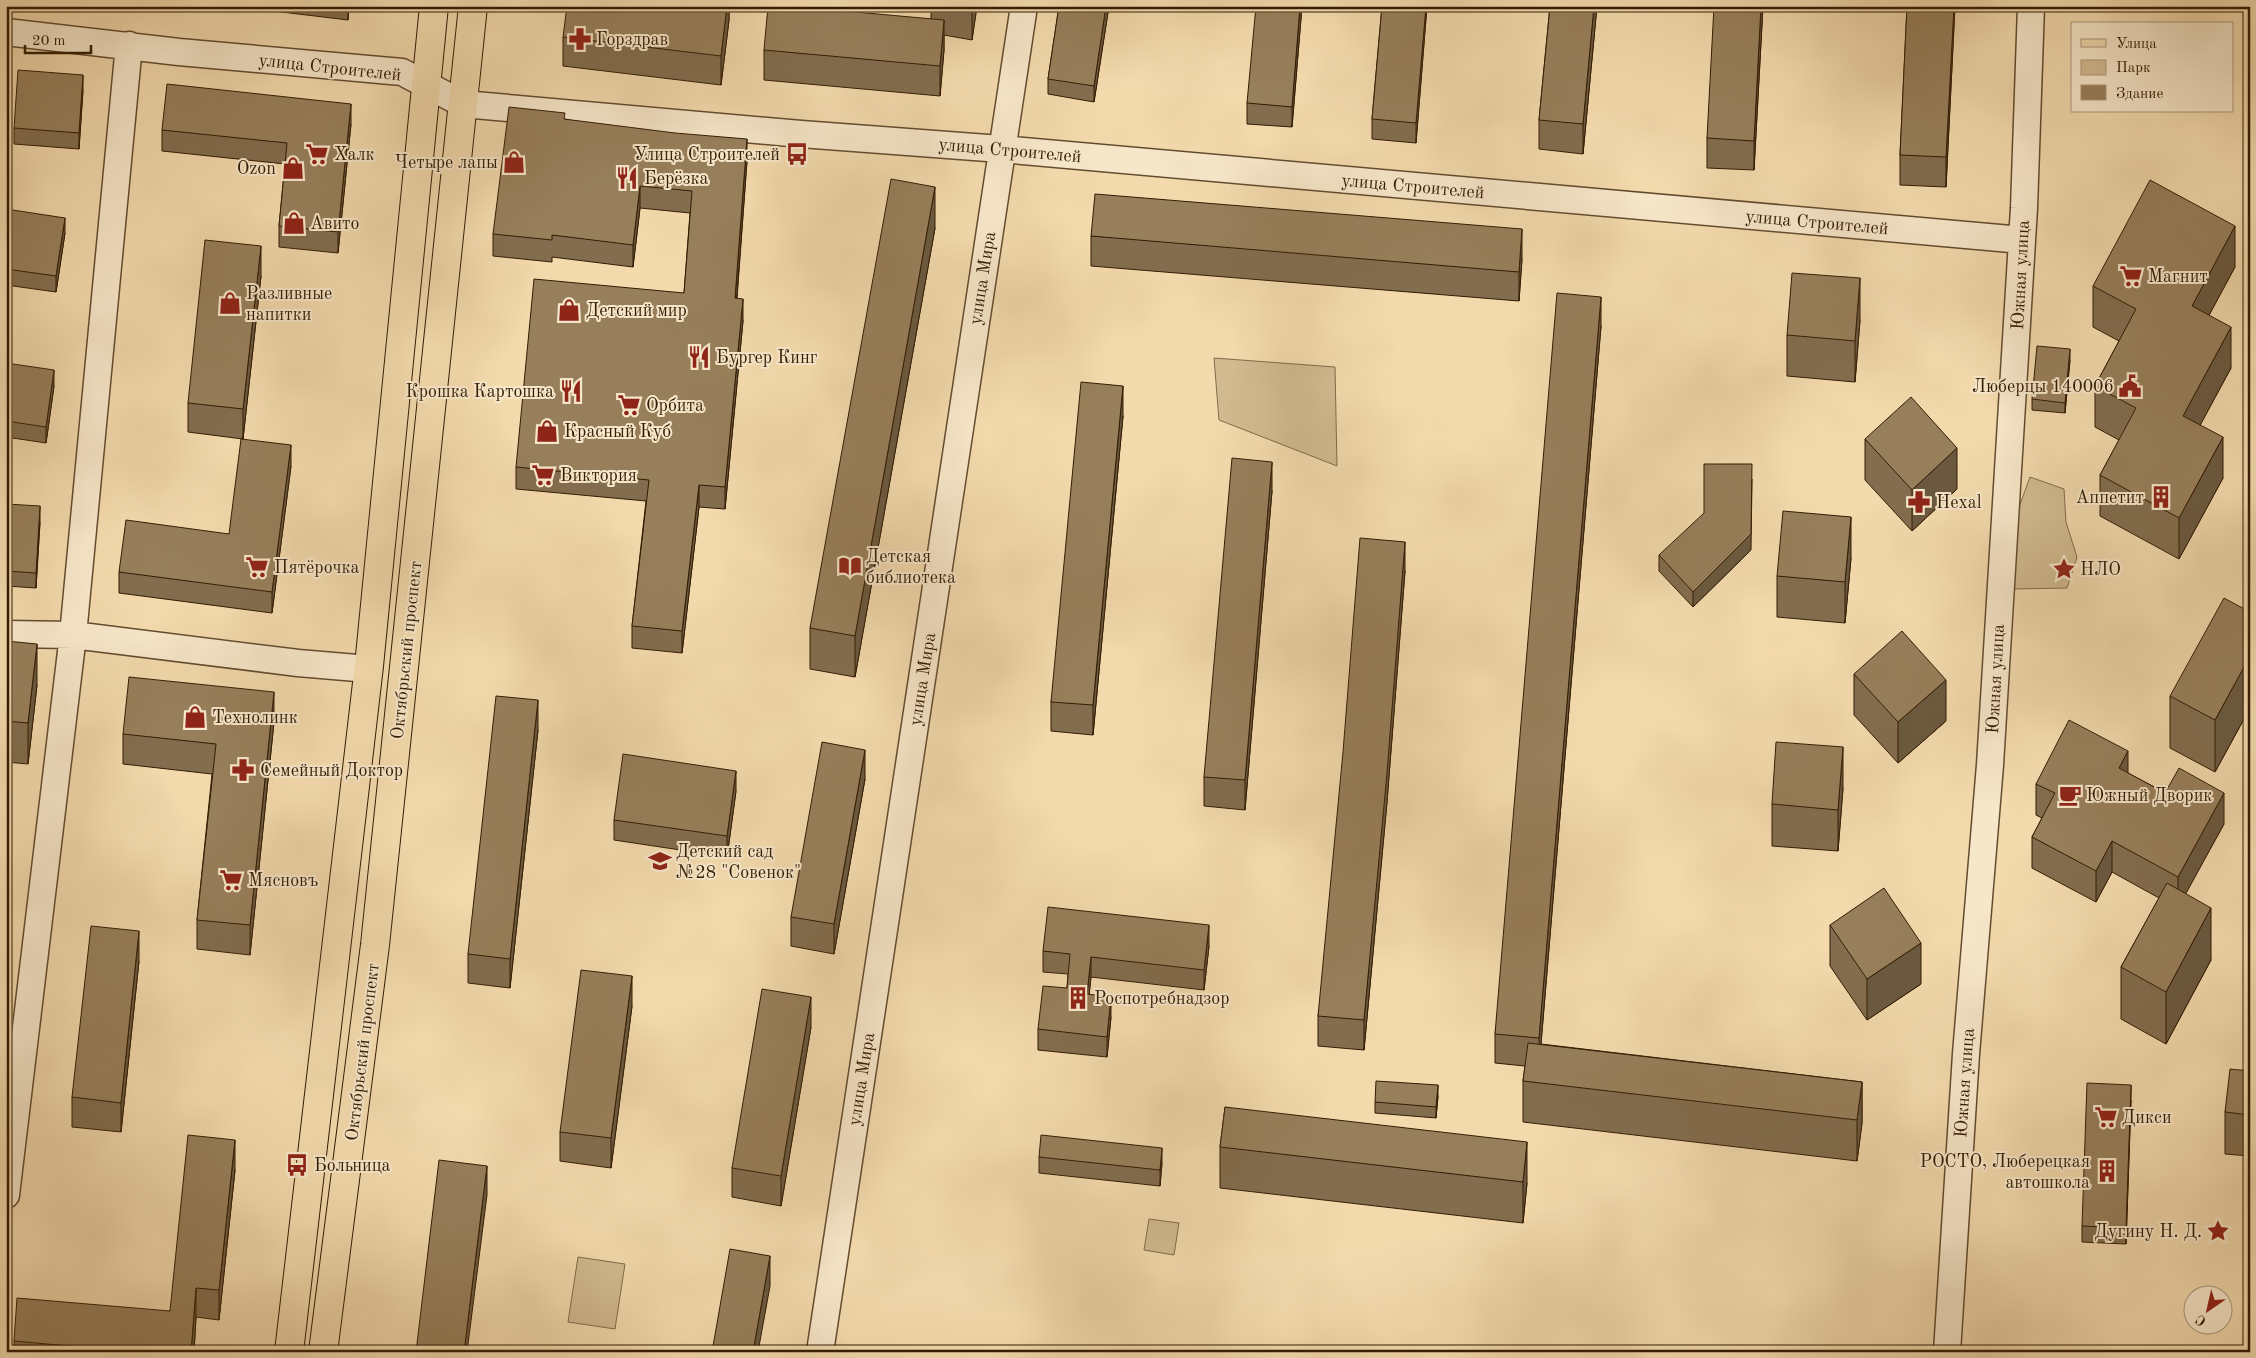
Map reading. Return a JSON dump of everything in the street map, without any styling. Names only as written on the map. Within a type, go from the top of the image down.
[{"type":"main road","name":"Октябрьский проспект","points":[[289,1352],[369,666],[434,6]]},
{"type":"main road","name":"Октябрьский проспект","points":[[323,1352],[375,945],[473,6]]},
{"type":"street","name":"улица Мира","points":[[820,1352],[1024,6]]},
{"type":"street","name":"Южная улица","points":[[1947,1352],[1966,1054],[1990,765],[2022,240],[2031,6]]},
{"type":"street","name":"улица Строителей","points":[[6,32],[402,72],[463,104],[792,134],[1002,149],[2022,240]]},
{"type":"street","points":[[6,1195],[73,636],[129,45]]},
{"type":"street","points":[[6,634],[73,636],[298,663],[357,668],[369,666]]},
{"type":"green space","points":[[1214,358],[1335,367],[1337,466],[1219,420]]},
{"type":"green space","points":[[2030,477],[2064,489],[2066,522],[2077,557],[2067,588],[2014,589],[2018,510]]},
{"type":"green space","points":[[1149,1219],[1179,1223],[1174,1255],[1144,1250]]},
{"type":"green space","points":[[578,1257],[625,1264],[615,1329],[568,1322]]},
{"type":"building","points":[[567,6],[727,6],[721,56],[563,37]]},
{"type":"building","points":[[768,6],[789,6],[944,20],[940,66],[764,50]]},
{"type":"building","points":[[949,6],[972,6],[972,10]]},
{"type":"building","points":[[1059,6],[1106,6],[1094,86],[1048,79]]},
{"type":"building","points":[[1256,6],[1300,6],[1292,107],[1247,103]]},
{"type":"building","points":[[1382,6],[1426,6],[1416,123],[1372,119]]},
{"type":"building","points":[[1550,6],[1594,6],[1583,124],[1539,120]]},
{"type":"building","points":[[1714,6],[1761,6],[1754,141],[1707,138]]},
{"type":"building","points":[[1907,6],[1954,6],[1946,157],[1900,155]]},
{"type":"building","points":[[18,70],[83,75],[79,133],[14,128]]},
{"type":"building","points":[[167,84],[351,104],[338,232],[279,226],[287,143],[162,130]]},
{"type":"building","points":[[509,107],[565,113],[564,119],[675,133],[747,139],[735,298],[743,299],[725,487],[699,485],[682,631],[632,626],[649,480],[516,467],[534,279],[684,293],[692,191],[640,186],[633,245],[552,235],[552,240],[493,234]]},
{"type":"building","points":[[891,179],[935,187],[855,636],[810,628]]},
{"type":"building","points":[[2150,180],[2235,226],[2192,306],[2231,327],[2183,416],[2223,437],[2179,518],[2100,475],[2136,408],[2095,386],[2136,309],[2093,286]]},
{"type":"building","points":[[1095,194],[1522,229],[1519,272],[1091,236]]},
{"type":"building","points":[[6,209],[65,218],[56,276],[6,269]]},
{"type":"building","points":[[205,240],[261,246],[243,409],[188,403]]},
{"type":"building","points":[[1792,273],[1860,278],[1855,341],[1787,335]]},
{"type":"building","points":[[1557,293],[1601,297],[1539,1038],[1495,1034]]},
{"type":"building","points":[[2037,346],[2070,349],[2065,403],[2032,399]]},
{"type":"building","points":[[6,363],[54,370],[46,427],[6,421]]},
{"type":"building","points":[[1081,382],[1123,386],[1093,705],[1051,702]]},
{"type":"building","points":[[1911,397],[1957,448],[1912,490],[1865,439]]},
{"type":"building","points":[[241,439],[291,445],[272,592],[119,572],[126,520],[229,534]]},
{"type":"building","points":[[1232,458],[1272,462],[1245,780],[1204,777]]},
{"type":"building","points":[[1704,464],[1752,464],[1751,534],[1693,592],[1659,555],[1704,513]]},
{"type":"building","points":[[6,504],[40,506],[36,573],[6,571]]},
{"type":"building","points":[[1783,511],[1851,517],[1845,582],[1777,576]]},
{"type":"building","points":[[1360,538],[1405,542],[1387,773],[1364,1020],[1318,1016],[1343,752]]},
{"type":"building","points":[[2224,598],[2250,612],[2250,656],[2215,720],[2170,696]]},
{"type":"building","points":[[1902,631],[1946,680],[1898,722],[1854,674]]},
{"type":"building","points":[[6,641],[37,644],[28,723],[6,721]]},
{"type":"building","points":[[129,677],[274,692],[250,925],[197,920],[216,744],[123,734]]},
{"type":"building","points":[[496,696],[538,700],[510,959],[468,954]]},
{"type":"building","points":[[2069,720],[2128,751],[2119,768],[2165,793],[2179,768],[2224,793],[2178,877],[2112,841],[2096,871],[2032,837],[2055,793],[2036,784]]},
{"type":"building","points":[[822,742],[865,750],[834,924],[791,917]]},
{"type":"building","points":[[1776,742],[1843,747],[1838,810],[1772,804]]},
{"type":"building","points":[[623,754],[736,771],[727,836],[614,820]]},
{"type":"building","points":[[2167,883],[2211,908],[2166,992],[2121,967]]},
{"type":"building","points":[[1884,888],[1921,943],[1867,979],[1830,925]]},
{"type":"building","points":[[1048,907],[1209,925],[1204,970],[1091,957],[1087,994],[1111,997],[1107,1037],[1038,1029],[1043,986],[1067,988],[1070,954],[1043,951]]},
{"type":"building","points":[[91,926],[139,931],[121,1103],[72,1097]]},
{"type":"building","points":[[581,970],[632,976],[611,1138],[560,1132]]},
{"type":"building","points":[[762,989],[811,997],[781,1176],[732,1168]]},
{"type":"building","points":[[1528,1043],[1862,1082],[1857,1120],[1523,1081]]},
{"type":"building","points":[[2230,1069],[2250,1071],[2250,1115],[2225,1112]]},
{"type":"building","points":[[1376,1081],[1438,1085],[1436,1107],[1375,1102]]},
{"type":"building","name":"РОСТО, Люберецкая автошкола","points":[[2087,1083],[2131,1085],[2126,1228],[2082,1226]]},
{"type":"building","points":[[1225,1107],[1527,1142],[1523,1182],[1220,1147]]},
{"type":"building","points":[[188,1135],[235,1140],[219,1290],[196,1288],[191,1352],[134,1352],[14,1341],[17,1298],[170,1311]]},
{"type":"building","points":[[1041,1135],[1162,1148],[1160,1170],[1039,1157]]},
{"type":"building","points":[[439,1160],[487,1166],[464,1352],[416,1352]]},
{"type":"building","points":[[730,1249],[770,1256],[753,1352],[712,1352]]},
{"type":"place","name":"Горздрав","points":[[580,39]]},
{"type":"place","name":"Халк","points":[[317,154]]},
{"type":"place","name":"Улица Строителей","points":[[797,154]]},
{"type":"place","name":"Четыре лапы","points":[[514,162]]},
{"type":"place","name":"Ozon","points":[[293,168]]},
{"type":"place","name":"Берёзка","points":[[627,178]]},
{"type":"place","name":"Авито","points":[[294,223]]},
{"type":"place","name":"Магнит","points":[[2131,276]]},
{"type":"place","name":"Разливные напитки","points":[[230,303]]},
{"type":"place","name":"Детский мир","points":[[569,310]]},
{"type":"place","name":"Бургер Кинг","points":[[699,357]]},
{"type":"place","name":"Люберцы 140006","points":[[2130,386]]},
{"type":"place","name":"Крошка Картошка","points":[[571,391]]},
{"type":"place","name":"Орбита","points":[[629,405]]},
{"type":"place","name":"Красный Куб","points":[[547,431]]},
{"type":"place","name":"Виктория","points":[[543,475]]},
{"type":"place","name":"Аппетит","points":[[2161,497]]},
{"type":"place","name":"Hexal","points":[[1919,502]]},
{"type":"place","name":"Детская библиотека","points":[[850,566]]},
{"type":"place","name":"Пятёрочка","points":[[257,567]]},
{"type":"place","name":"НЛО","points":[[2064,569]]},
{"type":"place","name":"Технолинк","points":[[195,717]]},
{"type":"place","name":"Семейный Доктор","points":[[243,770]]},
{"type":"place","name":"Южный Дворик","points":[[2070,795]]},
{"type":"place","name":"Детский сад №28 \"Совенок\"","points":[[660,861]]},
{"type":"place","name":"Мясновъ","points":[[231,880]]},
{"type":"place","name":"Роспотребнадзор","points":[[1078,998]]},
{"type":"place","name":"Дикси","points":[[2106,1117]]},
{"type":"place","name":"Больница","points":[[297,1165]]},
{"type":"place","name":"РОСТО, Люберецкая автошкола","points":[[2107,1171]]},
{"type":"place","name":"Дугину Н. Д.","points":[[2218,1231]]}]
